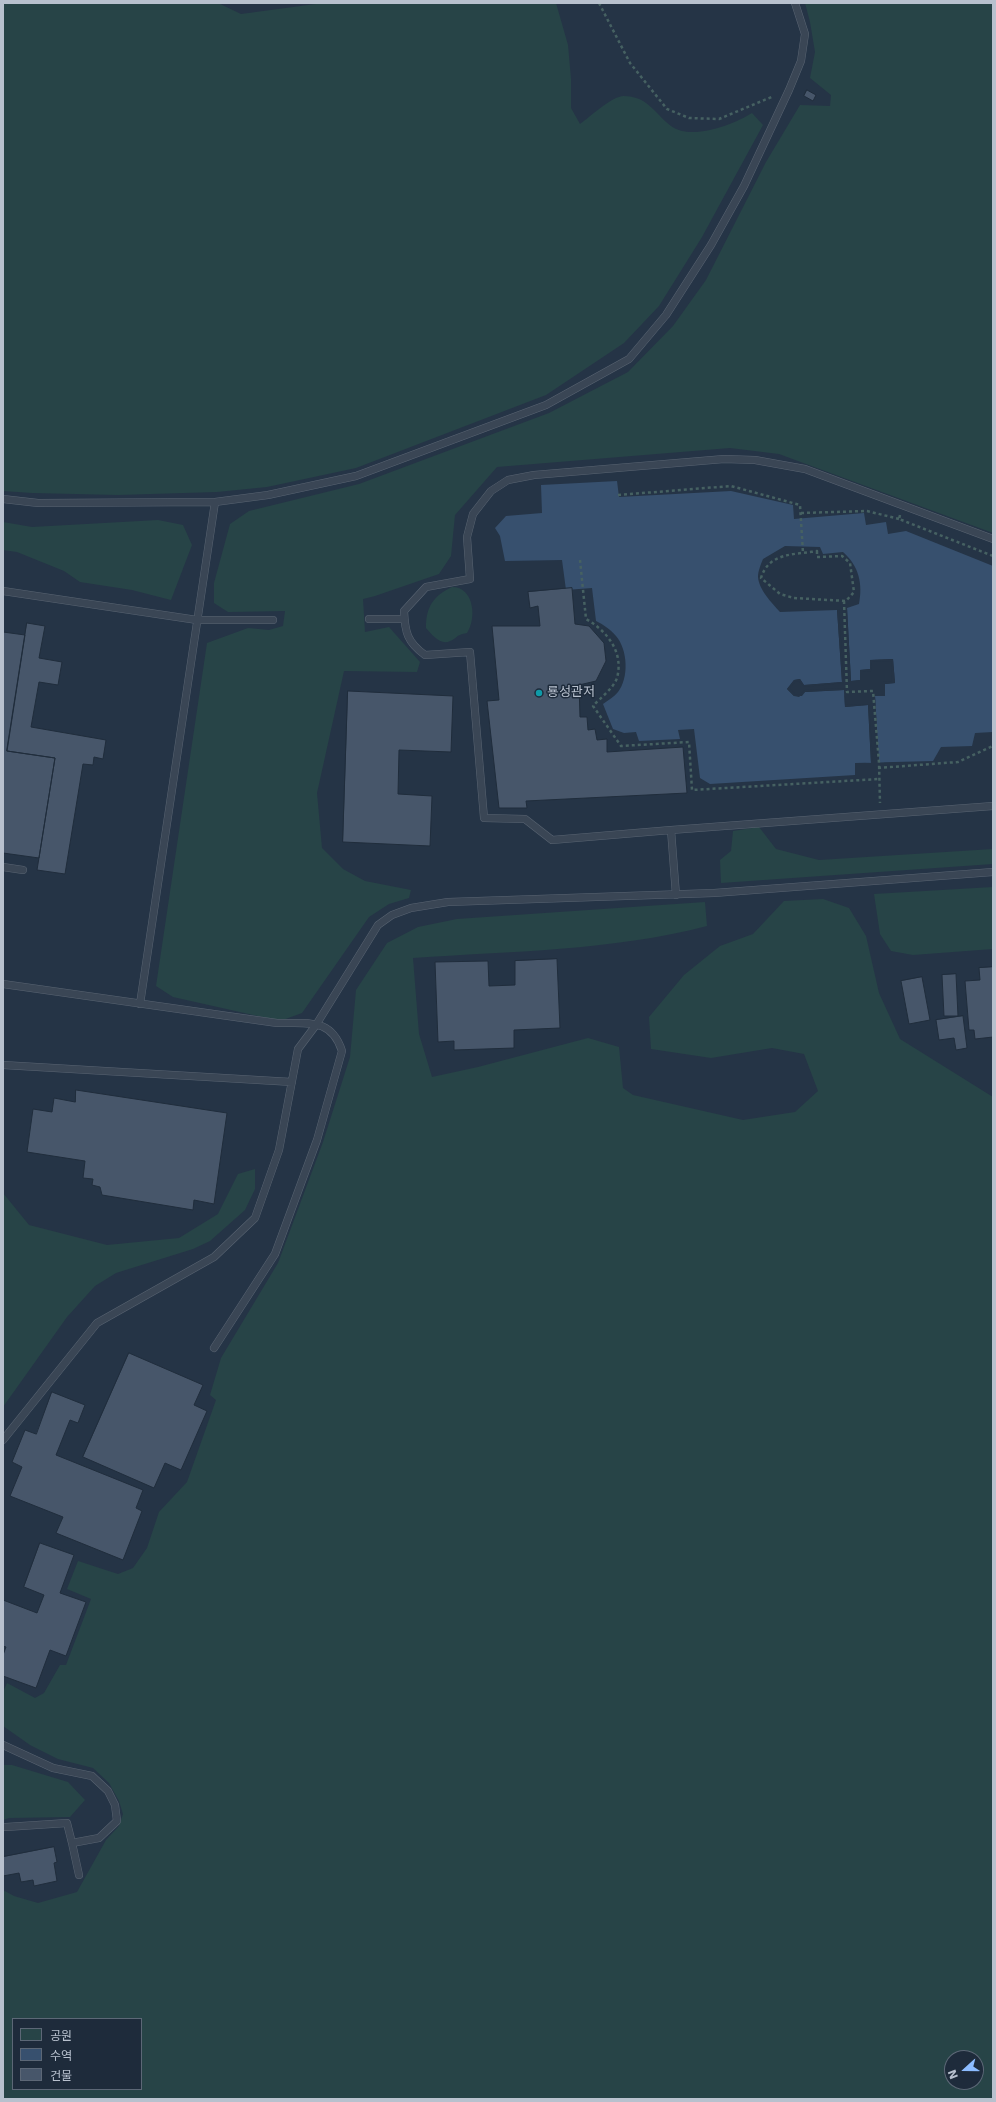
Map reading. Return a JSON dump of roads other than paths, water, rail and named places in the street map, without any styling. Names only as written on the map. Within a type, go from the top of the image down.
[{"type":"lane","points":[[3,499],[46,503],[215,502],[268,495],[356,476],[546,405],[629,359],[666,315],[711,245],[744,186],[789,90],[801,61],[805,34],[795,3]]},
{"type":"lane","points":[[993,539],[805,469],[755,460],[724,460],[542,474],[508,480],[491,491],[473,514],[467,537],[470,578],[426,587],[404,611],[405,632],[415,648],[425,655],[470,652],[484,818],[525,819],[552,840],[880,813],[993,806]]},
{"type":"lane","points":[[140,1004],[215,502]]},
{"type":"lane","points":[[3,591],[197,620],[273,620]]},
{"type":"lane","points":[[369,619],[404,619]]},
{"type":"lane","points":[[671,830],[676,895]]},
{"type":"lane","points":[[3,867],[23,870]]},
{"type":"lane","points":[[3,1440],[97,1323],[214,1257],[255,1218],[279,1150],[298,1049],[316,1025],[378,925],[392,914],[411,908],[448,902],[676,895],[993,872]]},
{"type":"lane","points":[[3,984],[277,1023],[316,1025],[329,1028],[339,1040],[342,1051],[317,1140],[275,1254],[214,1348]]},
{"type":"lane","points":[[3,1065],[292,1082]]},
{"type":"lane","points":[[3,1745],[53,1768],[92,1776],[108,1791],[115,1806],[117,1821],[99,1838],[72,1843]]},
{"type":"lane","points":[[6,1827],[67,1823],[79,1875]]},
{"type":"water","points":[[617,481],[619,497],[731,491],[793,505],[794,519],[864,513],[866,525],[886,522],[888,534],[906,531],[993,566],[993,732],[975,733],[972,746],[941,747],[933,761],[879,762],[875,696],[885,696],[885,684],[895,683],[893,659],[870,660],[870,669],[860,670],[860,680],[851,681],[847,608],[859,604],[860,582],[856,569],[853,563],[843,552],[823,554],[820,547],[785,546],[763,559],[758,575],[761,587],[766,596],[780,612],[837,610],[842,682],[804,685],[800,679],[794,680],[787,689],[794,696],[802,696],[805,692],[844,690],[845,707],[868,705],[871,763],[855,763],[855,775],[710,784],[700,778],[694,729],[678,730],[680,739],[639,741],[636,732],[624,733],[613,729],[603,704],[613,697],[622,686],[626,664],[625,656],[616,636],[607,627],[596,621],[592,588],[566,590],[562,560],[505,561],[500,536],[495,528],[506,516],[542,513],[541,485]]},
{"type":"place","name":"룡성관저","points":[[539,693]]}]
